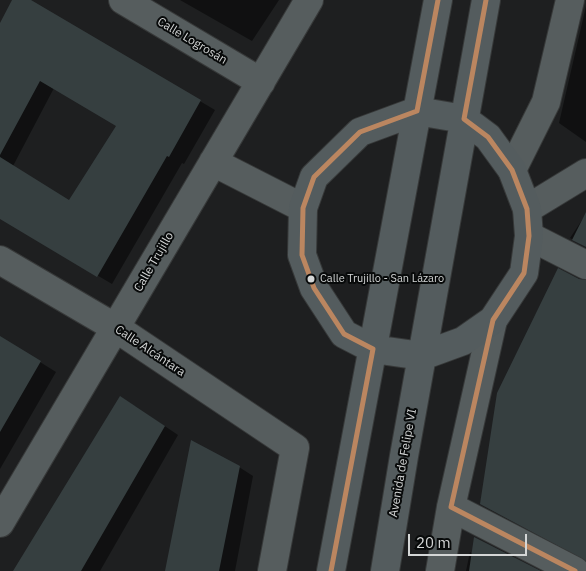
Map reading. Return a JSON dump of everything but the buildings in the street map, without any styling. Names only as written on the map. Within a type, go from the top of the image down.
[{"type":"highway","points":[[331,571],[438,0]]},
{"type":"highway","points":[[464,119],[486,0]]},
{"type":"highway","points":[[417,111],[464,119],[488,137],[512,170],[526,208],[529,236],[524,273],[493,320],[463,341],[422,356],[373,349],[344,334],[314,288],[302,255],[303,208],[314,178],[360,132],[417,111]]},
{"type":"highway","name":"Avenida de Felipe VI","points":[[385,571],[464,119]]},
{"type":"street","name":"Calle Logrosán","points":[[123,0],[261,82]]},
{"type":"street","name":"Calle Trujillo","points":[[0,524],[309,0]]},
{"type":"street","points":[[512,170],[546,102],[570,0]]},
{"type":"street","points":[[213,162],[303,208]]},
{"type":"street","points":[[526,208],[586,173]]},
{"type":"street","points":[[529,236],[586,265]]},
{"type":"street","name":"Calle Alcántara","points":[[0,260],[116,328],[295,448],[272,571]]},
{"type":"street","points":[[440,571],[451,508],[493,320]]},
{"type":"street","points":[[451,508],[575,571]]},
{"type":"transit line","points":[[331,571],[373,349],[344,334],[314,288],[302,255],[303,208],[314,177],[360,132],[417,111],[438,0]]},
{"type":"transit line","points":[[486,0],[464,119],[488,137],[512,170],[527,209],[529,236],[524,273],[493,320],[451,507],[575,571]]},
{"type":"place","name":"Calle Trujillo - San Lázaro","points":[[311,279]]}]
